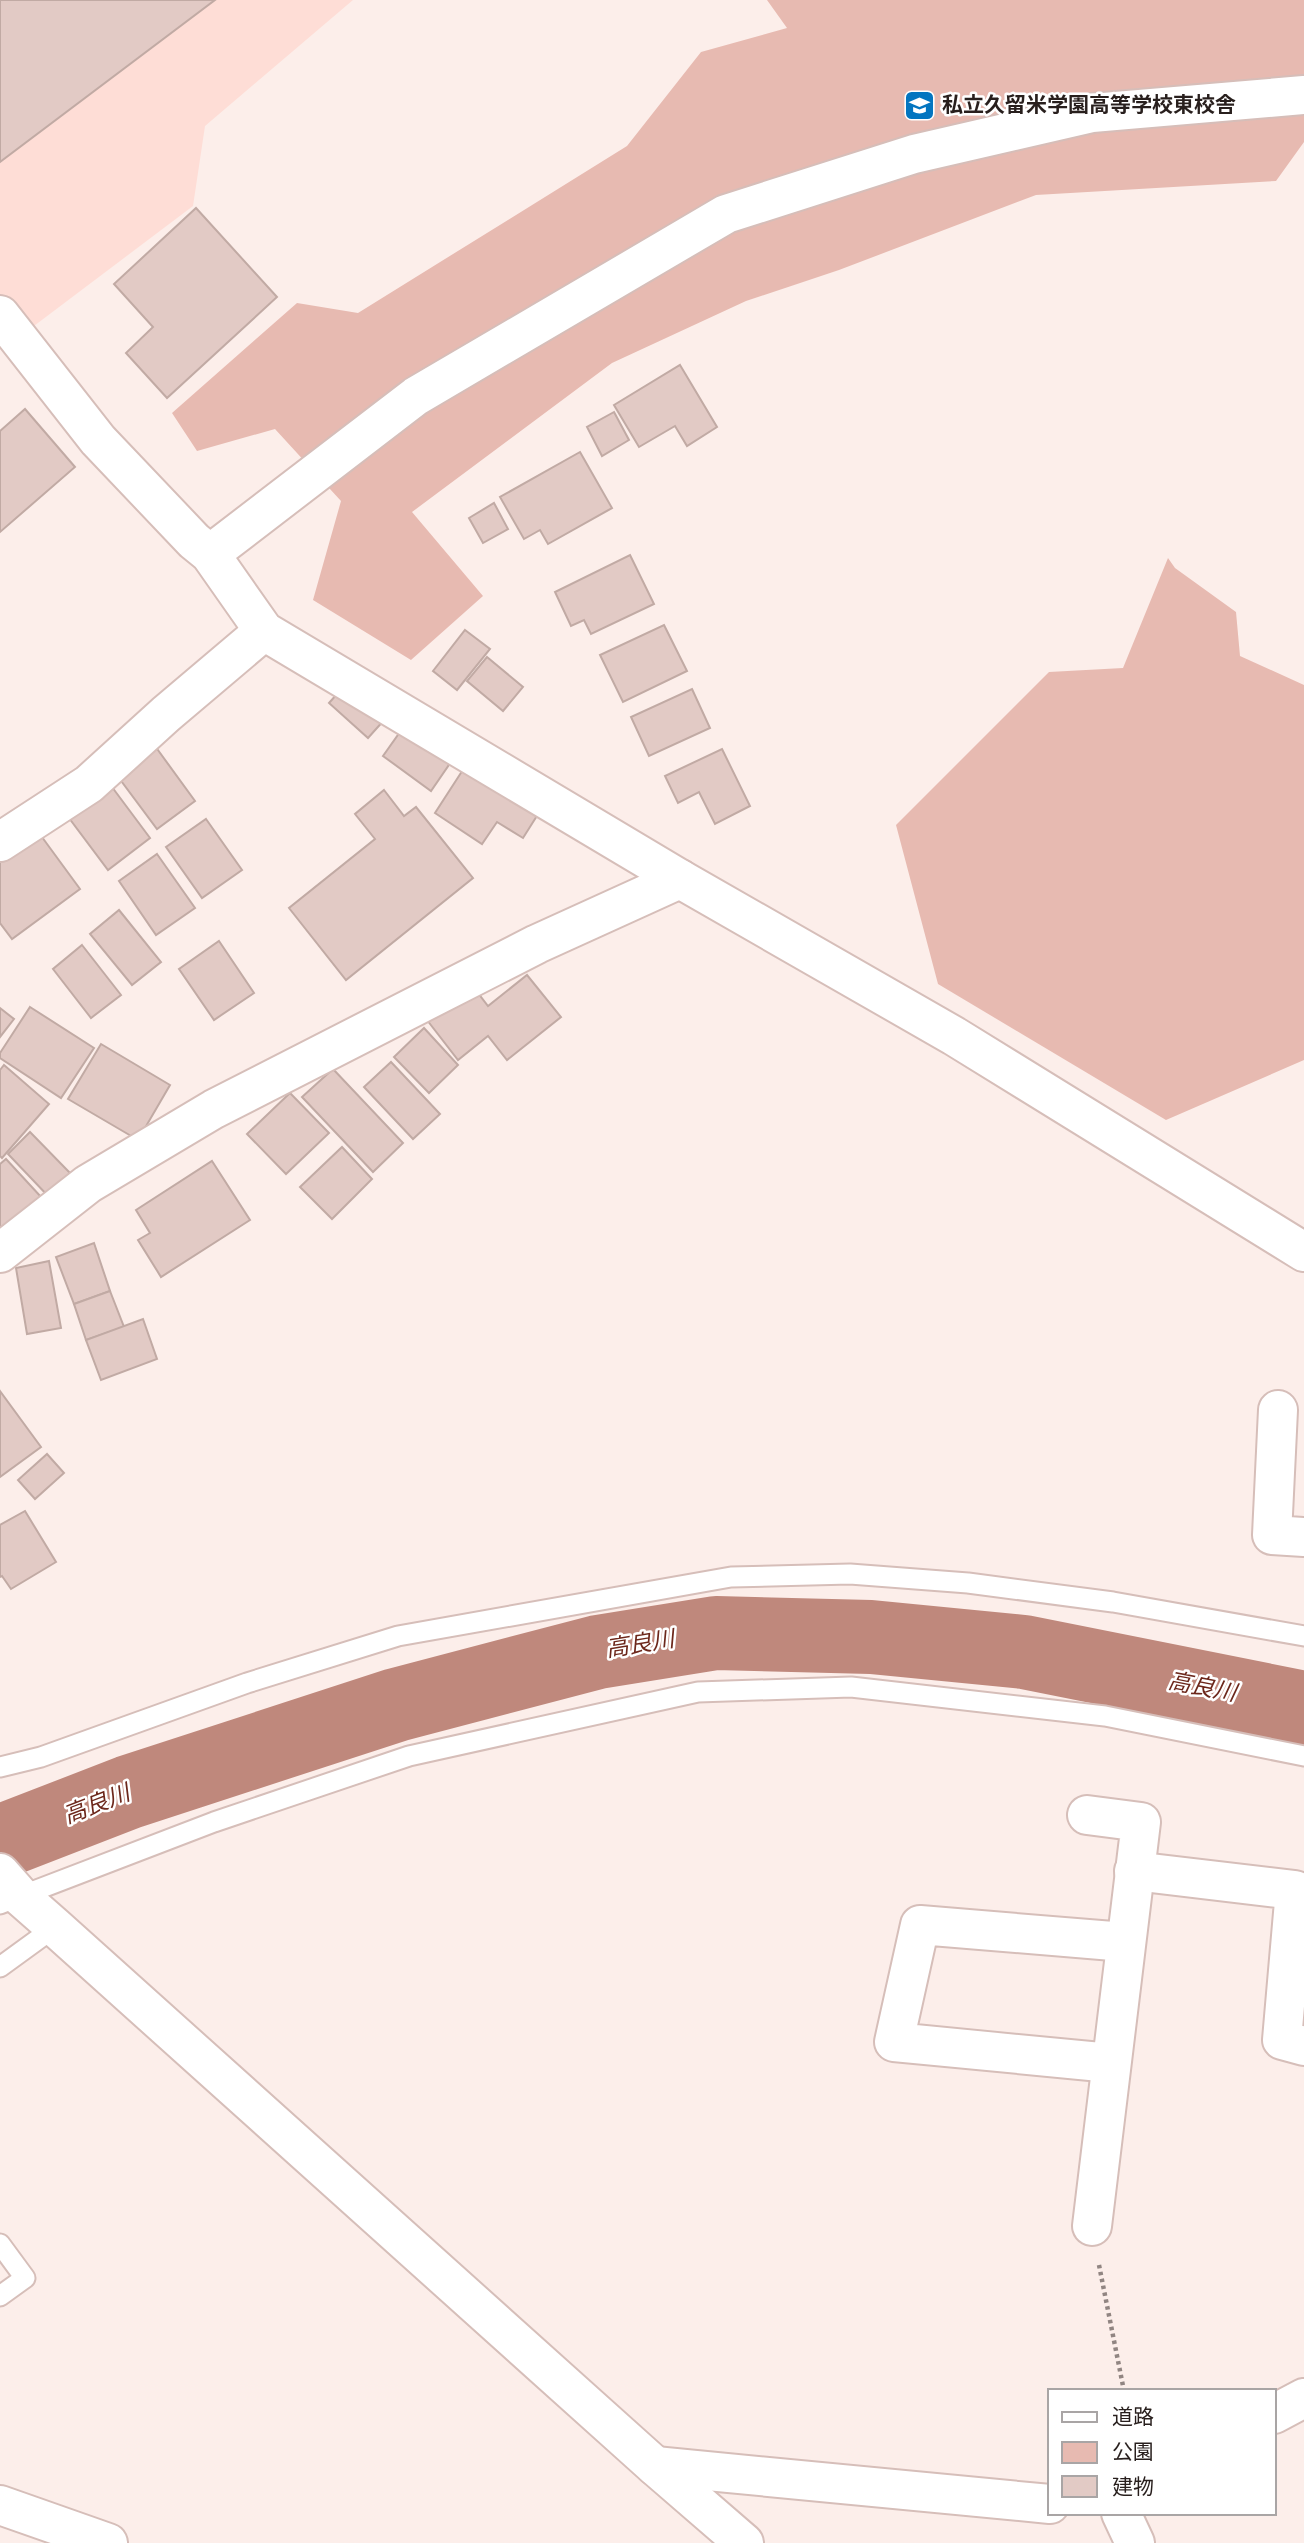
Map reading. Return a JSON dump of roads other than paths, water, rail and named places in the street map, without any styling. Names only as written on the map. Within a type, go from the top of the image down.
[{"type":"street","points":[[210,554],[416,396],[726,214],[914,154],[1092,113],[1304,95]]},
{"type":"street","points":[[0,315],[98,440],[194,541],[210,554],[264,632],[680,879],[954,1036],[1304,1252]]},
{"type":"street","points":[[0,842],[89,784],[166,713],[264,632]]},
{"type":"street","points":[[0,1254],[88,1184],[214,1109],[537,944],[680,879]]},
{"type":"street","points":[[1278,1410],[1272,1535],[1304,1537]]},
{"type":"street","points":[[1087,1815],[1141,1822],[1092,2226]]},
{"type":"street","points":[[1134,1871],[1295,1890],[1282,2040],[1304,2046]]},
{"type":"street","points":[[7,1892],[55,1927],[744,2543]]},
{"type":"street","points":[[1111,2063],[894,2042],[920,1925],[1125,1942]]},
{"type":"street","points":[[1276,2413],[1304,2398]]},
{"type":"street","points":[[655,2466],[1048,2504]]},
{"type":"street","points":[[0,2505],[108,2543]]},
{"type":"street","points":[[1123,2515],[1135,2543]]},
{"type":"lane","points":[[0,1767],[41,1757],[247,1683],[398,1636],[731,1577],[850,1574],[968,1583],[1113,1602],[1304,1636]]},
{"type":"lane","points":[[7,1892],[409,1756],[698,1692],[851,1687],[1105,1716],[1304,1756]]},
{"type":"lane","points":[[0,1968],[55,1927]]},
{"type":"lane","points":[[0,2244],[25,2278],[0,2296]]},
{"type":"waterway","name":"高良川","points":[[0,1842],[129,1792],[396,1705],[598,1652],[716,1633],[871,1637],[1024,1652],[1304,1708]]},
{"type":"place","name":"私立久留米学園高等学校東校舎","points":[[919,105]]}]
